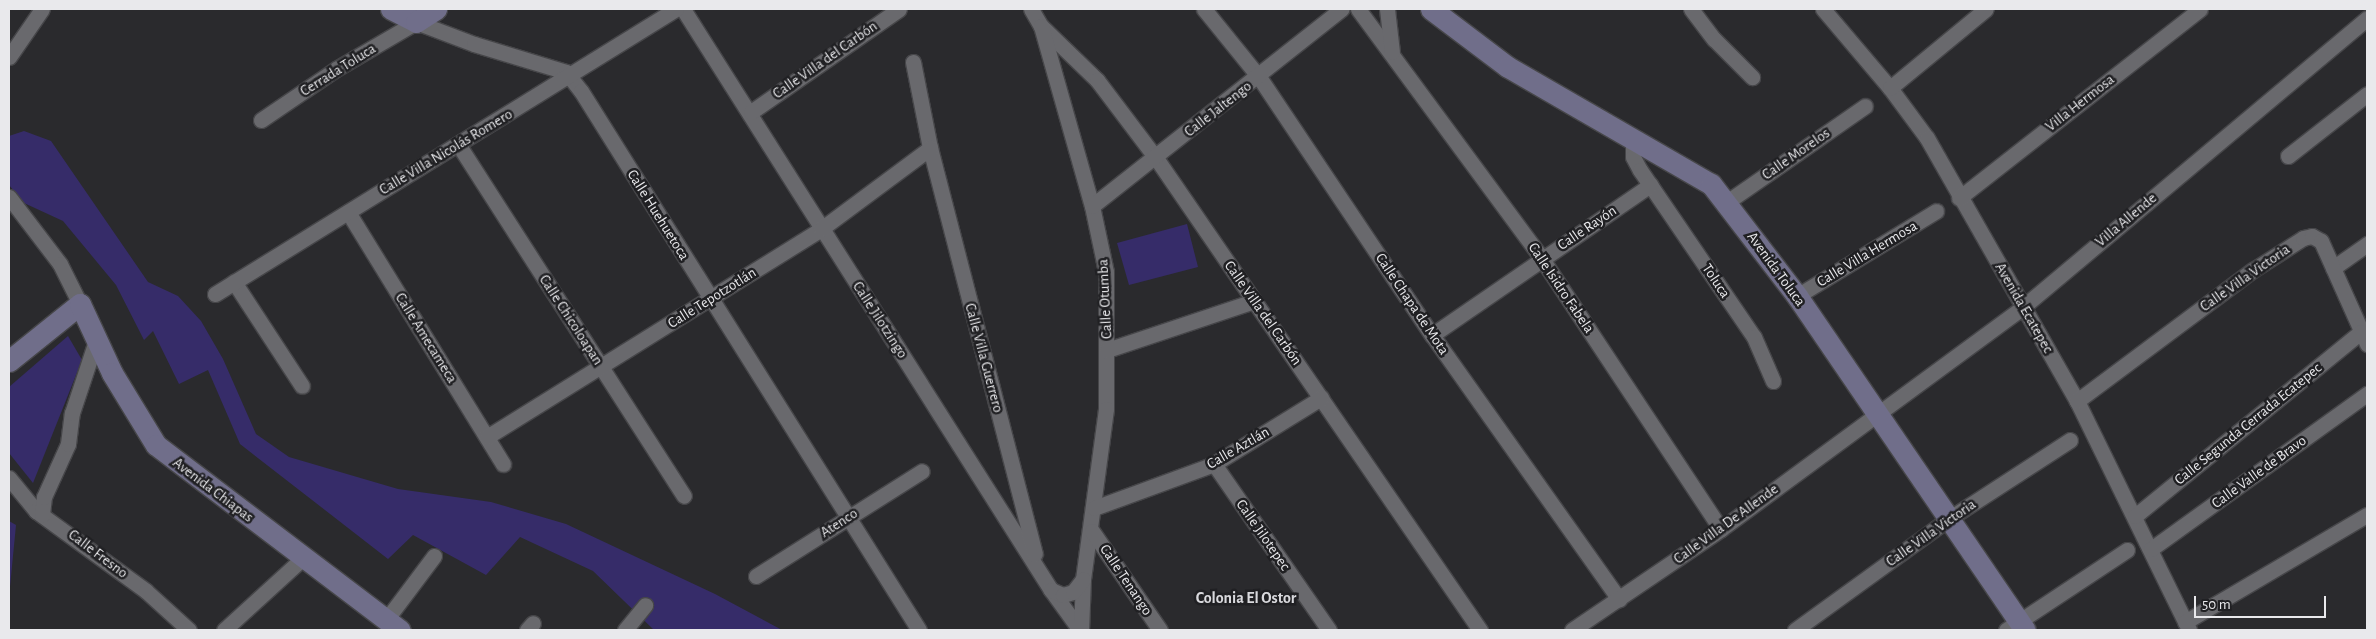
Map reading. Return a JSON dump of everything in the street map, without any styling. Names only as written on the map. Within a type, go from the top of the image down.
[{"type":"street","points":[[9,58],[42,9]]},
{"type":"street","points":[[390,9],[416,22],[474,44],[560,68],[570,76]]},
{"type":"street","points":[[416,22],[436,9]]},
{"type":"street","name":"Calle Villa Nicolás Romero","points":[[215,294],[676,9]]},
{"type":"street","name":"Calle Jilotzingo","points":[[683,9],[751,112],[821,229],[1039,568],[1051,590],[1080,630]]},
{"type":"street","name":"Calle Villa del Carbón","points":[[751,112],[899,9]]},
{"type":"street","name":"Calle Villa del Carbón","points":[[1031,9],[1041,26],[1096,80],[1156,158],[1480,630]]},
{"type":"street","name":"Calle Chapa de Mota","points":[[1204,9],[1259,76],[1432,335],[1620,599]]},
{"type":"street","name":"Calle Jaltengo","points":[[1092,206],[1156,158],[1341,9]]},
{"type":"street","name":"Calle Isidro Fabela","points":[[1358,9],[1542,259],[1721,529]]},
{"type":"street","name":"Calle Isidro Fabela","points":[[1387,9],[1392,53]]},
{"type":"street","name":"Avenida Toluca","points":[[1431,9],[1508,67],[1711,184],[1727,202],[1797,296],[1950,518],[2017,627]]},
{"type":"street","points":[[1690,9],[1714,39],[1752,77]]},
{"type":"street","name":"Avenida Ecatepec","points":[[1823,9],[1890,88],[1927,138],[1959,198],[2077,401],[2135,516],[2187,626]]},
{"type":"street","points":[[1890,88],[1986,9]]},
{"type":"street","name":"Villa Hermosa","points":[[1959,198],[2200,9]]},
{"type":"street","name":"Villa Allende","points":[[1877,412],[2023,306],[2367,18]]},
{"type":"street","name":"Cerrada Toluca","points":[[261,120],[336,69],[416,22]]},
{"type":"street","name":"Calle Otumba","points":[[1041,26],[1092,206],[1106,272],[1106,410],[1092,531],[1083,579],[1080,630]]},
{"type":"street","name":"Calle Villa Guerrero","points":[[913,62],[930,148],[1039,568]]},
{"type":"street","name":"Calle Huehuetoca","points":[[570,76],[919,630]]},
{"type":"street","points":[[2288,156],[2367,94]]},
{"type":"street","name":"Calle Morelos","points":[[1727,202],[1864,106]]},
{"type":"street","points":[[1633,139],[1633,157],[1650,185]]},
{"type":"street","name":"Calle Chicoloapan","points":[[458,144],[684,496]]},
{"type":"street","name":"Calle Tepotzotlán","points":[[487,437],[821,229],[930,148]]},
{"type":"street","name":"Calle Rayón","points":[[1432,335],[1650,185]]},
{"type":"street","name":"Toluca","points":[[1650,185],[1754,337],[1773,381]]},
{"type":"street","points":[[9,197],[60,264],[80,304],[9,361]]},
{"type":"street","name":"Calle Villa Hermosa","points":[[1797,296],[1936,211]]},
{"type":"street","name":"Calle Amecameca","points":[[348,212],[503,464]]},
{"type":"street","name":"Calle Villa Victoria","points":[[2077,401],[2253,270],[2303,238],[2312,236],[2321,241],[2364,338]]},
{"type":"street","points":[[2333,268],[2367,244]]},
{"type":"street","points":[[234,282],[302,386]]},
{"type":"street","points":[[1107,350],[1254,301]]},
{"type":"street","name":"Avenida Chiapas","points":[[80,304],[112,373],[156,446],[393,625]]},
{"type":"street","name":"Calle Segunda Cerrada Ecatepec","points":[[2135,516],[2364,338]]},
{"type":"street","points":[[42,515],[44,497],[68,444],[72,412],[96,341]]},
{"type":"street","name":"Calle Valle de Bravo","points":[[2150,549],[2367,394]]},
{"type":"street","name":"Calle Aztlán","points":[[1094,508],[1214,464],[1321,398]]},
{"type":"street","name":"Calle Villa De Allende","points":[[1572,630],[1721,529],[1877,412]]},
{"type":"street","name":"Calle Villa Victoria","points":[[1795,630],[1950,518],[2070,440]]},
{"type":"street","name":"Calle Jilotepec","points":[[1214,464],[1329,630]]},
{"type":"street","name":"Atenco","points":[[756,576],[922,471]]},
{"type":"street","name":"Calle Fresno","points":[[9,478],[42,515],[146,591],[189,630]]},
{"type":"street","points":[[2187,626],[2367,515]]},
{"type":"street","name":"Calle Tenango","points":[[1092,531],[1160,630]]},
{"type":"street","points":[[2017,627],[2127,550]]},
{"type":"street","points":[[393,625],[434,556]]},
{"type":"street","points":[[224,630],[304,557]]},
{"type":"street","points":[[1051,590],[1063,595],[1073,592],[1083,579]]},
{"type":"street","points":[[625,630],[645,605]]},
{"type":"shaded area","points":[[24,131],[51,141],[148,282],[178,296],[201,321],[223,359],[256,434],[289,457],[398,489],[491,502],[566,524],[715,594],[782,630],[654,630],[593,571],[520,537],[486,575],[413,535],[388,559],[240,444],[208,370],[179,384],[153,331],[144,340],[116,285],[63,221],[24,203],[9,185],[9,136]]},
{"type":"shaded area","points":[[1187,224],[1198,267],[1129,285],[1117,243]]},
{"type":"shaded area","points":[[68,336],[82,360],[33,483],[9,453],[9,387]]},
{"type":"shaded area","points":[[9,521],[16,525],[9,597]]},
{"type":"district","name":"Colonia El Ostor","points":[[1246,598]]}]
